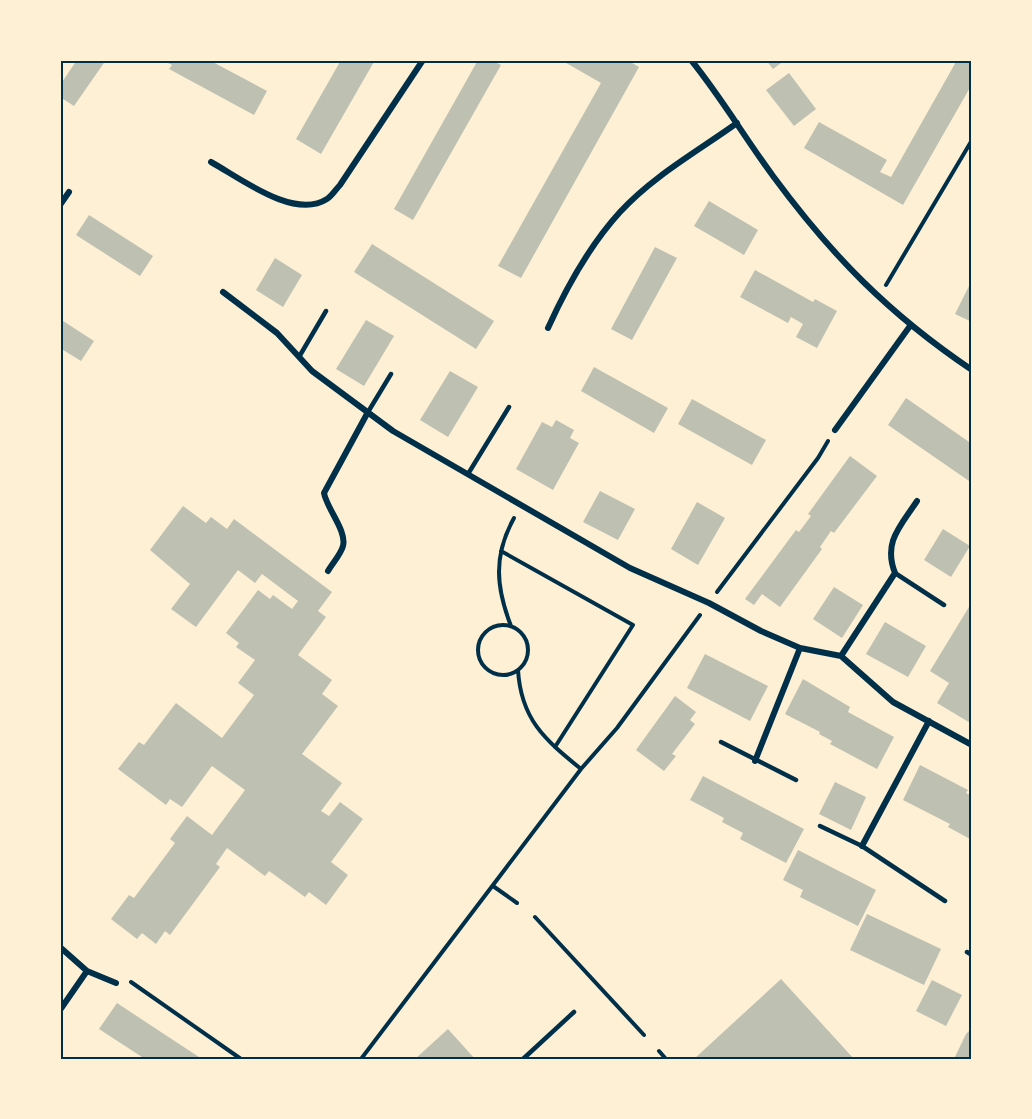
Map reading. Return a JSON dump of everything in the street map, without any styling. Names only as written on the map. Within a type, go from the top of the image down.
[{"type":"street","points":[[212,162],[284,202],[301,206],[327,199],[340,185],[423,60]]},
{"type":"street","points":[[692,60],[772,174],[812,227],[852,273],[910,326],[972,369]]},
{"type":"street","points":[[548,328],[561,300],[590,251],[622,210],[678,164],[737,123]]},
{"type":"street","points":[[60,205],[69,192]]},
{"type":"street","points":[[223,292],[258,316],[312,371],[393,431],[630,568],[709,603],[761,631],[800,648],[842,656],[893,702],[972,745]]},
{"type":"street","points":[[834,430],[910,326]]},
{"type":"street","points":[[328,571],[343,546],[342,530],[326,504],[324,493],[368,412]]},
{"type":"street","points":[[842,656],[895,573],[890,555],[891,545],[917,501]]},
{"type":"street","points":[[755,761],[800,648]]},
{"type":"street","points":[[862,846],[929,721]]},
{"type":"street","points":[[61,948],[87,971],[116,982]]},
{"type":"street","points":[[60,1010],[87,971]]},
{"type":"lane","points":[[299,357],[326,311]]},
{"type":"lane","points":[[368,412],[391,375]]},
{"type":"lane","points":[[468,474],[509,407]]},
{"type":"lane","points":[[895,573],[944,605]]},
{"type":"lane","points":[[721,742],[796,780]]},
{"type":"lane","points":[[820,826],[862,846],[945,901]]},
{"type":"lane","points":[[523,1059],[574,1012]]},
{"type":"path","points":[[878,298],[972,140]]},
{"type":"path","points":[[361,1059],[581,769],[617,728],[818,458],[834,430]]},
{"type":"path","points":[[511,627],[500,598],[498,582],[501,551],[522,505]]},
{"type":"path","points":[[501,551],[633,625],[555,747]]},
{"type":"path","points":[[498,626],[518,630],[527,642],[527,657],[518,670],[506,675],[492,672],[482,663],[478,650],[486,632],[498,626]]},
{"type":"path","points":[[518,670],[525,710],[530,720],[555,747],[581,769]]},
{"type":"path","points":[[494,886],[517,903]]},
{"type":"path","points":[[535,917],[644,1035]]},
{"type":"path","points":[[124,978],[241,1059]]},
{"type":"path","points":[[659,1052],[666,1059]]},
{"type":"building","points":[[77,60],[106,60],[74,106],[60,97],[60,85]]},
{"type":"building","points":[[162,60],[209,60],[267,91],[254,115],[169,69],[172,65]]},
{"type":"building","points":[[341,60],[375,60],[321,154],[296,139]]},
{"type":"building","points":[[478,60],[491,60],[501,65],[413,220],[394,209]]},
{"type":"building","points":[[561,60],[627,60],[639,67],[521,278],[498,266],[601,83]]},
{"type":"building","points":[[766,60],[785,60],[773,69]]},
{"type":"building","points":[[957,60],[972,60],[972,84],[903,205],[804,148],[819,122],[887,160],[880,172],[891,177]]},
{"type":"building","points":[[789,73],[816,109],[794,126],[766,90]]},
{"type":"building","points":[[709,201],[758,230],[744,255],[694,226]]},
{"type":"building","points":[[89,215],[153,256],[140,276],[76,235]]},
{"type":"building","points":[[372,244],[494,321],[476,349],[354,272]]},
{"type":"building","points":[[655,247],[677,258],[632,340],[611,329]]},
{"type":"building","points":[[275,258],[302,275],[283,307],[256,290]]},
{"type":"building","points":[[755,270],[813,302],[815,299],[837,311],[817,348],[796,337],[803,324],[791,317],[788,323],[740,297]]},
{"type":"building","points":[[969,286],[972,287],[972,322],[955,314]]},
{"type":"building","points":[[60,319],[94,341],[81,361],[60,348]]},
{"type":"building","points":[[366,320],[394,336],[364,386],[336,369]]},
{"type":"building","points":[[594,367],[668,408],[654,433],[581,391]]},
{"type":"building","points":[[450,371],[478,387],[448,437],[420,420]]},
{"type":"building","points":[[906,398],[972,444],[972,483],[888,425]]},
{"type":"building","points":[[692,399],[766,440],[752,465],[678,424]]},
{"type":"building","points":[[556,420],[574,430],[570,438],[579,443],[553,490],[516,469],[542,422],[552,427]]},
{"type":"building","points":[[850,456],[877,476],[834,533],[831,531],[820,547],[822,549],[780,607],[762,594],[754,605],[745,599],[796,530],[799,532],[811,516],[808,514]]},
{"type":"building","points":[[600,491],[635,509],[618,540],[583,522]]},
{"type":"building","points":[[697,502],[725,518],[698,565],[671,549]]},
{"type":"building","points":[[183,506],[206,523],[211,517],[227,529],[234,519],[332,592],[318,611],[326,617],[298,655],[332,680],[322,694],[338,706],[302,754],[342,783],[321,811],[329,816],[340,802],[363,819],[331,862],[348,875],[326,905],[309,892],[305,897],[269,871],[265,876],[227,848],[216,864],[220,867],[170,935],[165,931],[156,944],[142,933],[137,939],[111,919],[129,895],[134,898],[175,843],[170,839],[187,816],[212,835],[245,790],[212,766],[182,807],[170,799],[166,805],[118,769],[139,742],[144,745],[176,703],[222,738],[254,695],[238,683],[255,660],[236,647],[239,643],[226,633],[258,590],[270,599],[273,595],[292,609],[298,601],[262,574],[255,583],[238,570],[196,627],[171,609],[190,584],[150,550]]},
{"type":"building","points":[[943,529],[970,546],[951,577],[924,560]]},
{"type":"building","points":[[834,587],[863,605],[842,638],[813,619]]},
{"type":"building","points":[[972,602],[972,724],[937,703],[949,683],[930,671]]},
{"type":"building","points":[[885,622],[926,646],[908,677],[866,654]]},
{"type":"building","points":[[705,654],[768,686],[750,721],[687,688]]},
{"type":"building","points":[[803,679],[850,707],[848,712],[894,737],[877,769],[830,744],[832,741],[819,734],[820,732],[785,714]]},
{"type":"building","points":[[675,696],[696,712],[690,720],[695,724],[672,754],[676,756],[664,771],[636,750]]},
{"type":"building","points":[[920,765],[968,790],[966,793],[972,796],[972,840],[948,827],[950,824],[903,800]]},
{"type":"building","points":[[703,776],[804,829],[786,863],[740,839],[743,833],[722,822],[724,818],[690,800]]},
{"type":"building","points":[[835,782],[866,797],[851,830],[819,814]]},
{"type":"building","points":[[798,850],[876,890],[858,926],[800,897],[803,890],[783,880]]},
{"type":"building","points":[[867,914],[941,949],[924,985],[850,950]]},
{"type":"building","points":[[781,979],[854,1059],[694,1059]]},
{"type":"building","points":[[932,980],[962,995],[946,1026],[916,1011]]},
{"type":"building","points":[[117,1003],[202,1059],[145,1059],[99,1029]]},
{"type":"building","points":[[972,1028],[972,1059],[954,1059],[966,1034]]},
{"type":"building","points":[[448,1029],[475,1059],[415,1059]]}]
